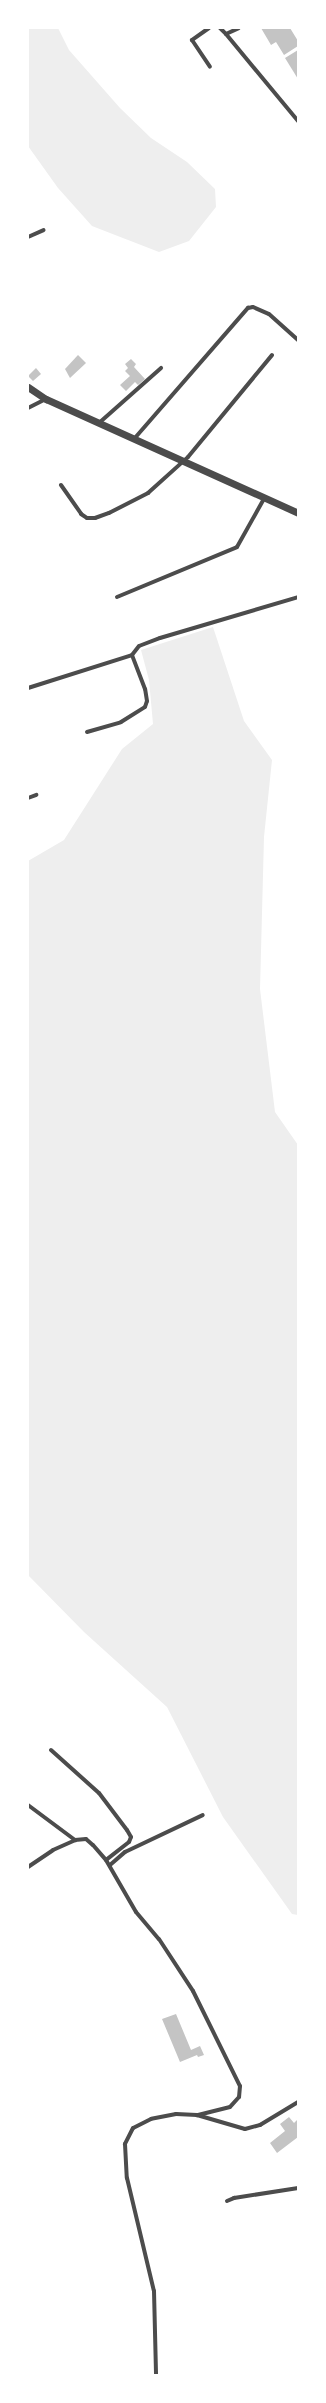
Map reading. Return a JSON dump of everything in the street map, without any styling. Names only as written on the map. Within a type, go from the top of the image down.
[{"type":"street","points":[[209,28],[192,40],[210,67]]},
{"type":"street","points":[[220,28],[298,121]]},
{"type":"street","points":[[226,34],[239,28]]},
{"type":"street","points":[[28,236],[44,230]]},
{"type":"street","points":[[134,439],[248,308],[253,307],[269,314],[298,340]]},
{"type":"street","points":[[61,486],[81,514],[95,518],[148,492],[184,461],[272,355]]},
{"type":"street","points":[[99,422],[161,368]]},
{"type":"street","points":[[28,387],[46,399],[265,496],[298,513]]},
{"type":"street","points":[[28,408],[46,399]]},
{"type":"street","points":[[117,597],[237,547],[265,496]]},
{"type":"street","points":[[28,688],[132,655],[139,646],[209,621],[298,597]]},
{"type":"street","points":[[87,732],[121,722],[145,707],[147,701],[145,689],[132,655]]},
{"type":"street","points":[[28,798],[36,795]]},
{"type":"street","points":[[51,1750],[99,1793],[128,1830],[131,1837],[129,1842],[106,1860]]},
{"type":"street","points":[[28,1805],[75,1840]]},
{"type":"street","points":[[110,1865],[125,1852],[203,1815]]},
{"type":"street","points":[[28,1867],[52,1850],[75,1840],[86,1839],[110,1865],[136,1912],[159,1939],[193,1991],[240,2086],[239,2097],[230,2107],[197,2115]]},
{"type":"street","points":[[156,2375],[154,2291],[127,2178],[125,2144],[129,2133],[138,2124],[176,2114],[197,2115],[245,2129],[260,2125],[298,2102]]},
{"type":"street","points":[[227,2201],[234,2198],[298,2188]]},
{"type":"shaded area","points":[[28,28],[58,28],[69,50],[120,108],[151,138],[187,162],[215,189],[216,207],[189,241],[159,252],[92,226],[58,188],[28,146]]},
{"type":"shaded area","points":[[213,627],[244,721],[272,760],[264,837],[260,989],[275,1112],[298,1145],[298,1915],[292,1914],[223,1817],[167,1707],[84,1632],[28,1575],[28,861],[64,840],[122,749],[153,724],[149,680],[141,650]]},
{"type":"building","points":[[261,28],[290,28],[298,41],[298,46],[284,55],[276,42],[271,45]]},
{"type":"building","points":[[298,50],[298,79],[285,58]]},
{"type":"building","points":[[78,355],[86,363],[70,378],[65,369]]},
{"type":"building","points":[[131,359],[136,364],[134,367],[145,379],[138,385],[135,382],[126,391],[120,385],[130,376],[125,371],[128,368],[125,364]]},
{"type":"building","points":[[36,368],[41,374],[33,381],[28,376]]},
{"type":"building","points":[[176,2014],[191,2050],[200,2046],[204,2055],[198,2057],[197,2055],[180,2062],[162,2019]]},
{"type":"building","points":[[289,2117],[294,2123],[298,2119],[298,2137],[277,2153],[270,2143],[285,2131],[280,2124]]}]
